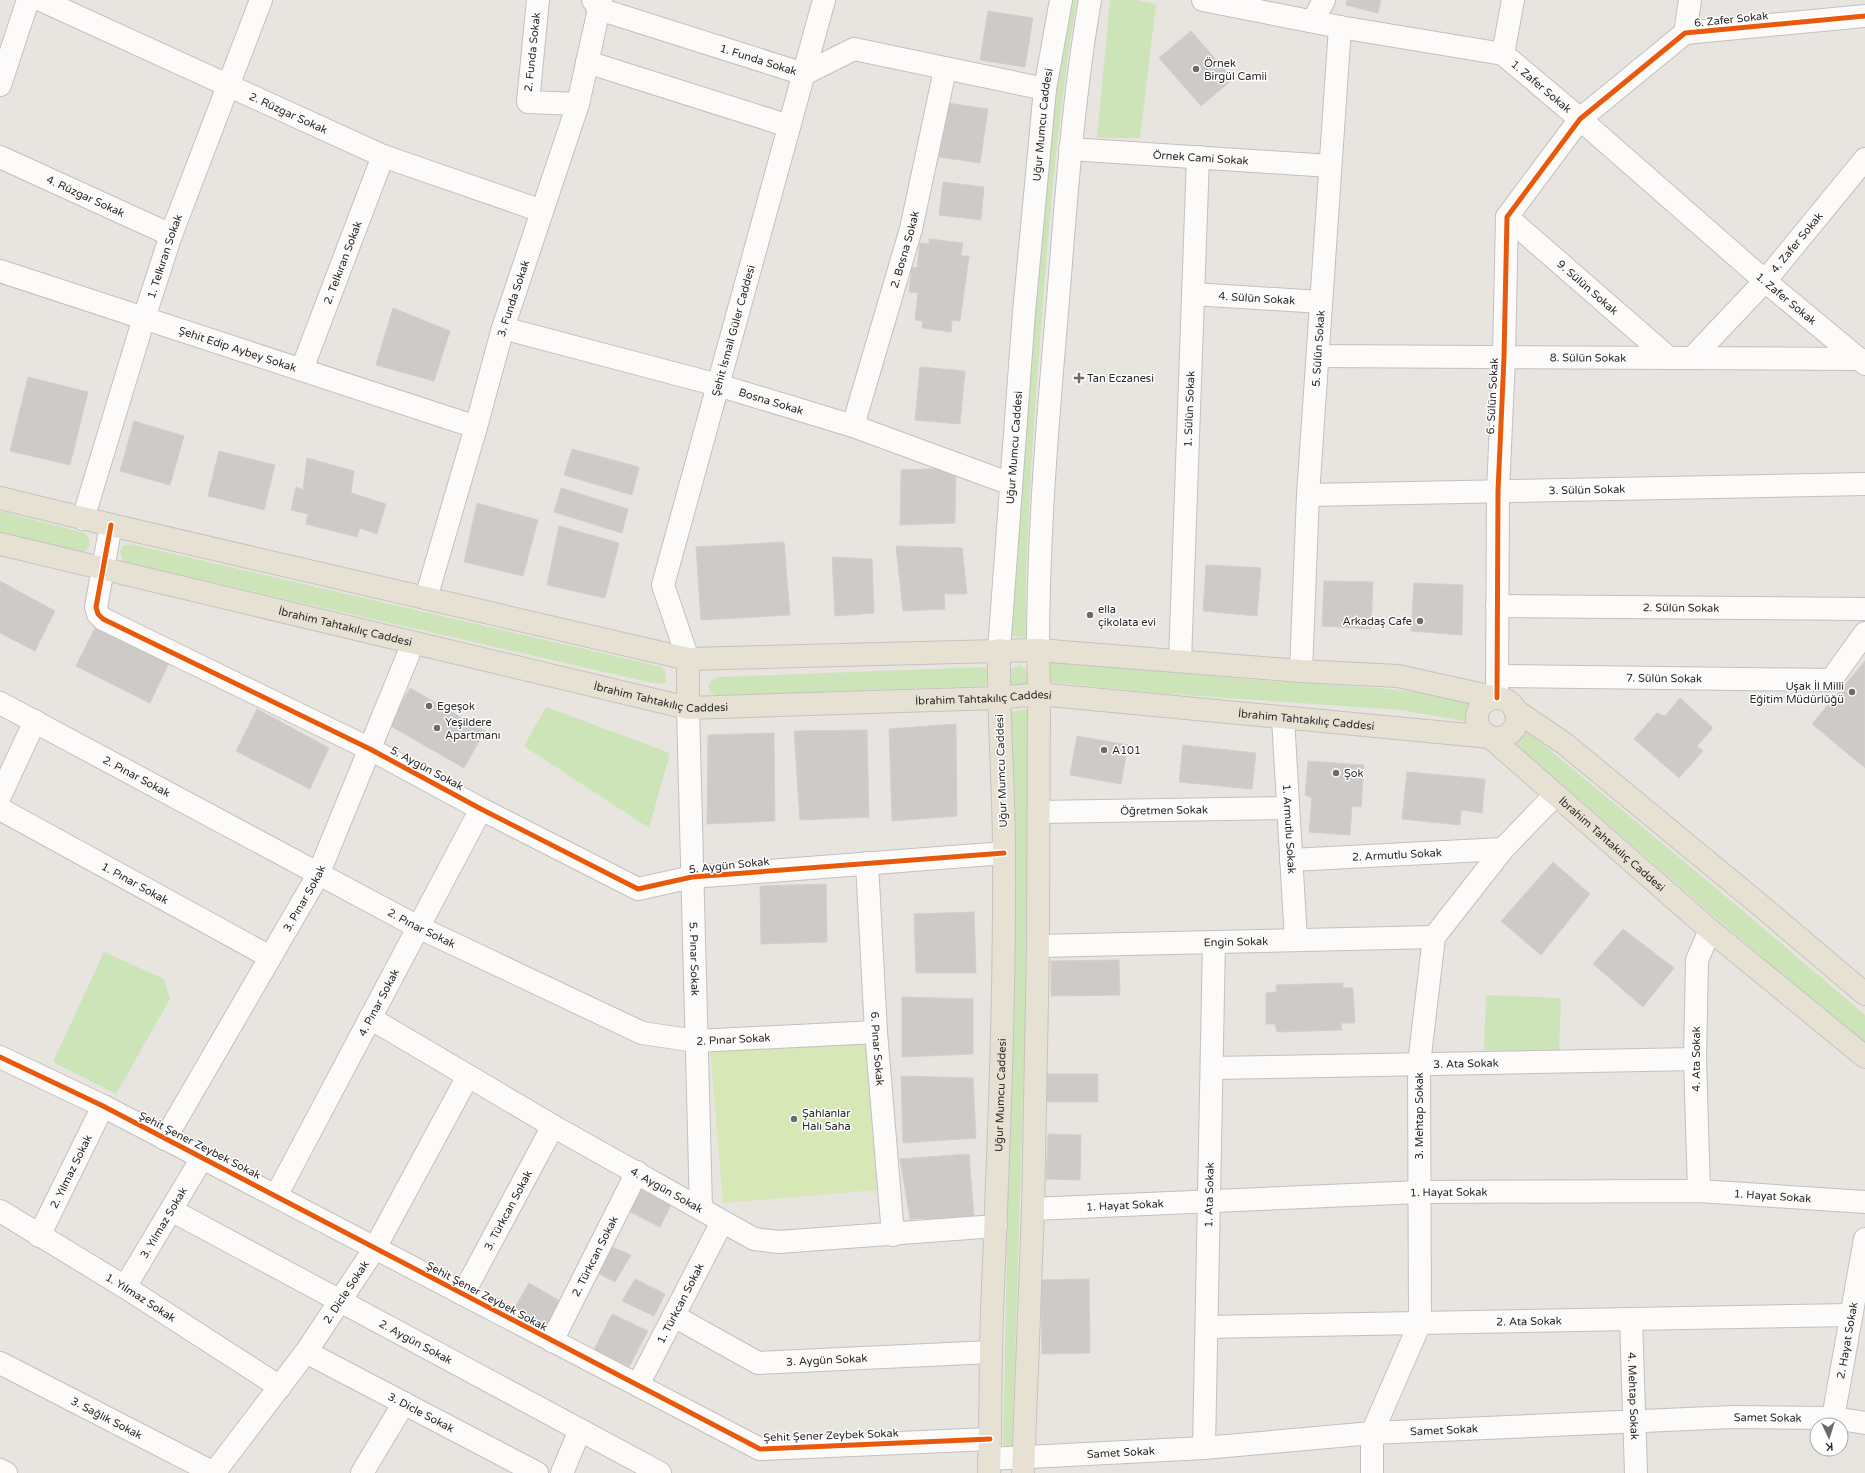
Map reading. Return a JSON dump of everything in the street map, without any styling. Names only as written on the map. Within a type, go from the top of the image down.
[{"type":"main road","points":[[0,498],[111,526],[688,659],[1038,650],[1301,671],[1398,676],[1506,704],[1565,744],[1865,994]]},
{"type":"main road","name":"İbrahim Tahtakılıç Caddesi","points":[[0,544],[688,708],[998,698],[1039,694],[1490,737],[1710,930],[1865,1057]]},
{"type":"main road","name":"Uğur Mumcu Caddesi","points":[[989,1457],[1003,982],[1004,853],[1003,776],[998,698],[999,650]]},
{"type":"main road","points":[[1023,1465],[1033,1209],[1038,946],[1038,650]]},
{"type":"main road","points":[[688,659],[688,708]]},
{"type":"main road","points":[[1487,701],[1506,704],[1516,721],[1511,732],[1501,737],[1490,737],[1481,730],[1477,720],[1479,709],[1487,701]]},
{"type":"street","points":[[0,85],[28,0]]},
{"type":"street","name":"2. Rüzgar Sokak","points":[[41,0],[383,156],[542,211]]},
{"type":"street","name":"1. Telkıran Sokak","points":[[83,519],[144,318],[171,235],[261,0]]},
{"type":"street","name":"2. Funda Sokak","points":[[538,0],[528,102],[578,104]]},
{"type":"street","name":"Şehit İsmail Güler Caddesi","points":[[688,659],[663,585],[824,0]]},
{"type":"street","name":"Uğur Mumcu Caddesi","points":[[999,650],[1024,312],[1045,89],[1061,0]]},
{"type":"street","points":[[1038,650],[1038,594],[1045,459],[1070,149],[1079,63],[1090,0]]},
{"type":"street","name":"1. Zafer Sokak","points":[[1203,0],[1340,27],[1503,54],[1580,119],[1765,281],[1862,361]]},
{"type":"street","points":[[1313,21],[1324,0]]},
{"type":"street","points":[[1503,54],[1512,0]]},
{"type":"street","points":[[1685,33],[1690,0]]},
{"type":"street","name":"3. Funda Sokak","points":[[426,598],[503,328],[578,104],[598,3]]},
{"type":"street","name":"1. Funda Sokak","points":[[598,3],[804,74],[854,50],[945,70],[1045,89]]},
{"type":"street","name":"6. Zafer Sokak","points":[[1580,119],[1685,33],[1865,16]]},
{"type":"street","name":"5. Sülün Sokak","points":[[1301,671],[1308,495],[1340,27]]},
{"type":"street","points":[[587,62],[789,126]]},
{"type":"street","name":"2. Bosna Sokak","points":[[853,426],[911,229],[945,70]]},
{"type":"street","points":[[1507,217],[1580,119]]},
{"type":"street","name":"Örnek Cami Sokak","points":[[1070,149],[1330,166]]},
{"type":"street","name":"2. Telkıran Sokak","points":[[302,369],[383,156]]},
{"type":"street","name":"4. Rüzgar Sokak","points":[[0,157],[171,235]]},
{"type":"street","name":"1. Sülün Sokak","points":[[1180,661],[1198,157]]},
{"type":"street","name":"4. Zafer Sokak","points":[[1692,358],[1765,281],[1865,159]]},
{"type":"street","name":"6. Sülün Sokak","points":[[1506,704],[1497,676],[1497,606],[1498,491],[1504,357],[1507,217]]},
{"type":"street","name":"9. Sülün Sokak","points":[[1507,217],[1669,358]]},
{"type":"street","name":"Şehit Edip Aybey Sokak","points":[[0,271],[476,427]]},
{"type":"street","name":"4. Sülün Sokak","points":[[1193,294],[1321,302]]},
{"type":"street","name":"Bosna Sokak","points":[[503,328],[718,385],[853,426],[1011,484]]},
{"type":"street","name":"8. Sülün Sokak","points":[[1318,356],[1692,358],[1862,361]]},
{"type":"street","name":"3. Sülün Sokak","points":[[1308,495],[1865,484]]},
{"type":"street","name":"5. Aygün Sokak","points":[[111,526],[96,607],[98,614],[102,619],[370,749],[481,809],[638,889],[692,877],[867,862],[1004,853]]},
{"type":"street","name":"2. Sülün Sokak","points":[[1497,606],[1865,609]]},
{"type":"street","name":"7. Sülün Sokak","points":[[1497,676],[1831,680],[1865,634]]},
{"type":"street","name":"3. Pınar Sokak","points":[[165,1139],[318,875],[413,643]]},
{"type":"street","name":"2. Pınar Sokak","points":[[0,703],[318,875],[418,927],[642,1033],[696,1041],[876,1032]]},
{"type":"street","name":"5. Pınar Sokak","points":[[688,708],[700,1209]]},
{"type":"street","name":"1. Armutlu Sokak","points":[[1283,718],[1296,940]]},
{"type":"street","points":[[0,796],[35,721]]},
{"type":"street","points":[[1434,937],[1503,849],[1555,795]]},
{"type":"street","name":"Öğretmen Sokak","points":[[1039,812],[1288,808]]},
{"type":"street","name":"1. Pınar Sokak","points":[[0,809],[270,957]]},
{"type":"street","name":"4. Pınar Sokak","points":[[276,1196],[481,809]]},
{"type":"street","name":"2. Armutlu Sokak","points":[[1291,860],[1503,849]]},
{"type":"street","name":"6. Pınar Sokak","points":[[867,862],[876,1032],[893,1235]]},
{"type":"street","name":"4. Ata Sokak","points":[[1699,1191],[1696,1059],[1697,960],[1710,930]]},
{"type":"street","name":"Engin Sokak","points":[[1038,946],[1434,937]]},
{"type":"street","name":"3. Mehtap Sokak","points":[[1372,1473],[1372,1433],[1420,1323],[1419,1064],[1434,937]]},
{"type":"street","name":"1. Ata Sokak","points":[[1204,1448],[1214,942]]},
{"type":"street","name":"4. Aygün Sokak","points":[[370,1018],[553,1126],[754,1239],[779,1242],[893,1235],[996,1226]]},
{"type":"street","name":"Şehit Şener Zeybek Sokak","points":[[0,1057],[103,1106],[760,1449],[989,1457],[1023,1465]]},
{"type":"street","name":"3. Ata Sokak","points":[[1212,1068],[1696,1059]]},
{"type":"street","name":"2. Dicle Sokak","points":[[214,1473],[306,1352],[375,1248],[468,1076]]},
{"type":"street","name":"2. Yılmaz Sokak","points":[[39,1236],[103,1106]]},
{"type":"street","name":"3. Türkcan Sokak","points":[[464,1294],[553,1126]]},
{"type":"street","name":"3. Yılmaz Sokak","points":[[125,1287],[202,1158]]},
{"type":"street","name":"2. Türkcan Sokak","points":[[552,1341],[637,1172]]},
{"type":"street","name":"1. Hayat Sokak","points":[[1033,1209],[1419,1192],[1699,1191],[1865,1202]]},
{"type":"street","name":"2. Aygün Sokak","points":[[171,1210],[660,1473]]},
{"type":"street","name":"1. Yılmaz Sokak","points":[[0,1212],[125,1287],[280,1387]]},
{"type":"street","name":"1. Türkcan Sokak","points":[[638,1385],[722,1222]]},
{"type":"street","name":"2. Hayat Sokak","points":[[1833,1417],[1850,1315],[1865,1239]]},
{"type":"street","name":"2. Ata Sokak","points":[[1207,1328],[1850,1315]]},
{"type":"street","name":"3. Aygün Sokak","points":[[674,1316],[758,1363],[991,1352]]},
{"type":"street","name":"4. Mehtap Sokak","points":[[1631,1319],[1633,1422],[1636,1473]]},
{"type":"street","name":"3. Dicle Sokak","points":[[306,1352],[537,1473]]},
{"type":"street","name":"3. Sağlık Sokak","points":[[0,1363],[214,1473]]},
{"type":"street","points":[[362,1473],[404,1403]]},
{"type":"street","name":"Samet Sokak","points":[[1023,1465],[1372,1433],[1732,1417],[1809,1418]]},
{"type":"street","name":"Samet Sokak","points":[[1849,1420],[1865,1423]]},
{"type":"street","points":[[562,1473],[580,1430]]},
{"type":"street","points":[[0,1470],[6,1473]]},
{"type":"green space","points":[[1068,0],[1077,0],[1069,47],[1057,142],[1048,237],[1037,381],[1026,574],[1028,638],[1011,636],[1022,461],[1047,156]]},
{"type":"green space","points":[[1110,0],[1136,0],[1156,4],[1140,138],[1097,138]]},
{"type":"green space","points":[[0,511],[85,533],[89,539],[89,547],[81,554],[0,533]]},
{"type":"green space","points":[[131,544],[662,667],[665,670],[666,682],[661,684],[653,683],[123,562],[120,551],[123,546]]},
{"type":"green space","points":[[1057,661],[1256,680],[1368,687],[1425,693],[1475,703],[1470,722],[1402,710],[1155,693],[1051,682],[1046,679],[1047,663]]},
{"type":"green space","points":[[1020,665],[1029,672],[1028,682],[1026,685],[1012,686],[1009,683],[1010,669]]},
{"type":"green space","points":[[984,667],[989,670],[989,682],[984,686],[717,696],[711,693],[708,686],[712,680],[719,677]]},
{"type":"green space","points":[[546,707],[670,753],[649,828],[524,746]]},
{"type":"green space","points":[[1028,709],[1031,839],[1012,1452],[1003,1452],[1015,836],[1010,712]]},
{"type":"green space","points":[[1521,726],[1735,904],[1865,1015],[1865,1043],[1716,918],[1511,740]]},
{"type":"green space","points":[[104,952],[164,979],[170,999],[116,1094],[53,1062]]},
{"type":"green space","points":[[1486,995],[1561,998],[1559,1053],[1484,1050]]},
{"type":"green space","name":"Şahlanlar Halı Saha","points":[[865,1036],[877,1190],[723,1203],[710,1049]]},
{"type":"building","points":[[1347,0],[1381,0],[1378,13],[1346,5]]},
{"type":"building","points":[[988,11],[1033,18],[1025,67],[980,60]]},
{"type":"building","name":"Örnek Birgül Camii","points":[[1191,31],[1233,79],[1201,106],[1159,58]]},
{"type":"building","points":[[947,103],[988,109],[980,163],[939,157]]},
{"type":"building","points":[[943,182],[984,187],[981,220],[939,215]]},
{"type":"building","points":[[929,239],[963,243],[961,256],[969,256],[960,321],[952,320],[951,332],[922,328],[923,321],[915,320],[918,293],[909,292],[912,267],[917,268],[920,243],[929,244]]},
{"type":"building","points":[[393,308],[450,331],[434,381],[376,365]]},
{"type":"building","points":[[920,367],[965,371],[960,424],[915,420]]},
{"type":"building","points":[[28,377],[88,392],[70,465],[10,451]]},
{"type":"building","points":[[134,421],[184,436],[170,485],[120,471]]},
{"type":"building","points":[[572,449],[639,467],[632,495],[564,475]]},
{"type":"building","points":[[219,451],[275,465],[264,510],[208,496]]},
{"type":"building","points":[[307,458],[354,471],[351,493],[386,504],[377,534],[360,528],[357,537],[306,524],[308,514],[291,510],[296,487],[303,490]]},
{"type":"building","points":[[956,468],[955,523],[900,525],[901,470]]},
{"type":"building","points":[[561,488],[628,509],[622,533],[554,512]]},
{"type":"building","points":[[477,503],[538,520],[523,576],[464,562]]},
{"type":"building","points":[[559,526],[619,543],[605,598],[547,585]]},
{"type":"building","points":[[784,542],[790,615],[701,620],[696,547]]},
{"type":"building","points":[[896,546],[962,548],[967,594],[944,594],[945,609],[903,611]]},
{"type":"building","points":[[832,557],[872,559],[874,613],[835,616]]},
{"type":"building","points":[[1206,565],[1261,568],[1257,616],[1203,611]]},
{"type":"building","points":[[0,581],[55,611],[35,651],[0,633]]},
{"type":"building","points":[[1324,581],[1373,582],[1371,629],[1322,626]]},
{"type":"building","points":[[1414,583],[1463,585],[1462,635],[1411,631]]},
{"type":"building","points":[[97,624],[169,663],[150,703],[76,666]]},
{"type":"building","name":"Uşak İl Milli Eğitim Müdürlüğü","points":[[1865,661],[1865,768],[1812,724]]},
{"type":"building","name":"Yeşildere Apartmanı","points":[[410,688],[485,731],[464,768],[389,725]]},
{"type":"building","points":[[1680,698],[1713,728],[1697,746],[1703,751],[1679,778],[1634,739],[1657,713],[1665,716]]},
{"type":"building","points":[[257,709],[329,748],[310,789],[236,751]]},
{"type":"building","points":[[956,724],[957,816],[892,821],[889,729]]},
{"type":"building","points":[[867,730],[869,817],[800,820],[794,731]]},
{"type":"building","points":[[774,733],[775,821],[707,824],[708,735]]},
{"type":"building","points":[[1077,736],[1128,745],[1121,784],[1070,775]]},
{"type":"building","points":[[1183,745],[1256,753],[1252,789],[1179,782]]},
{"type":"building","points":[[1308,761],[1364,765],[1361,807],[1352,806],[1350,835],[1309,832],[1312,798],[1305,795]]},
{"type":"building","points":[[1407,772],[1485,779],[1482,813],[1461,810],[1460,825],[1402,819]]},
{"type":"building","points":[[1553,862],[1590,894],[1541,955],[1501,921]]},
{"type":"building","points":[[826,884],[827,942],[761,944],[760,886]]},
{"type":"building","points":[[974,912],[976,973],[916,973],[914,914]]},
{"type":"building","points":[[1623,929],[1674,968],[1643,1007],[1593,964]]},
{"type":"building","points":[[1119,960],[1120,995],[1051,996],[1051,961]]},
{"type":"building","points":[[1343,983],[1343,988],[1353,988],[1355,1023],[1341,1023],[1342,1030],[1277,1032],[1275,1024],[1266,1024],[1266,993],[1277,992],[1276,985]]},
{"type":"building","points":[[902,997],[973,999],[973,1054],[902,1057]]},
{"type":"building","points":[[1043,1074],[1098,1074],[1098,1102],[1043,1102]]},
{"type":"building","points":[[901,1076],[973,1078],[976,1138],[903,1143]]},
{"type":"building","points":[[1048,1134],[1081,1135],[1080,1180],[1046,1179]]},
{"type":"building","points":[[969,1154],[974,1217],[910,1219],[900,1159]]},
{"type":"building","points":[[641,1183],[673,1201],[660,1227],[626,1210]]},
{"type":"building","points":[[604,1244],[631,1255],[615,1282],[591,1270]]},
{"type":"building","points":[[635,1279],[665,1294],[654,1316],[622,1301]]},
{"type":"building","points":[[1089,1279],[1090,1353],[1042,1354],[1041,1280]]},
{"type":"building","points":[[529,1283],[560,1301],[545,1328],[514,1309]]},
{"type":"building","points":[[612,1314],[648,1331],[629,1367],[594,1350]]},
{"type":"cycle path","points":[[1497,698],[1498,491],[1504,357],[1507,217],[1580,119],[1685,33],[1865,16]]},
{"type":"cycle path","points":[[111,525],[96,607],[98,614],[103,619],[370,749],[481,809],[638,889],[692,877],[1004,853]]},
{"type":"cycle path","points":[[0,1057],[103,1106],[760,1449],[990,1439]]},
{"type":"place","name":"Örnek Birgül Camii","points":[[1196,69]]},
{"type":"place","name":"Tan Eczanesi","points":[[1079,378]]},
{"type":"place","name":"ella çikolata evi","points":[[1090,615]]},
{"type":"place","name":"Arkadaş Cafe","points":[[1420,621]]},
{"type":"place","name":"Uşak İl Milli Eğitim Müdürlüğü","points":[[1852,692]]},
{"type":"place","name":"Egeşok","points":[[429,706]]},
{"type":"place","name":"Yeşildere Apartmanı","points":[[437,728]]},
{"type":"place","name":"A101","points":[[1104,750]]},
{"type":"place","name":"Şok","points":[[1336,773]]},
{"type":"place","name":"Şahlanlar Halı Saha","points":[[794,1119]]}]
